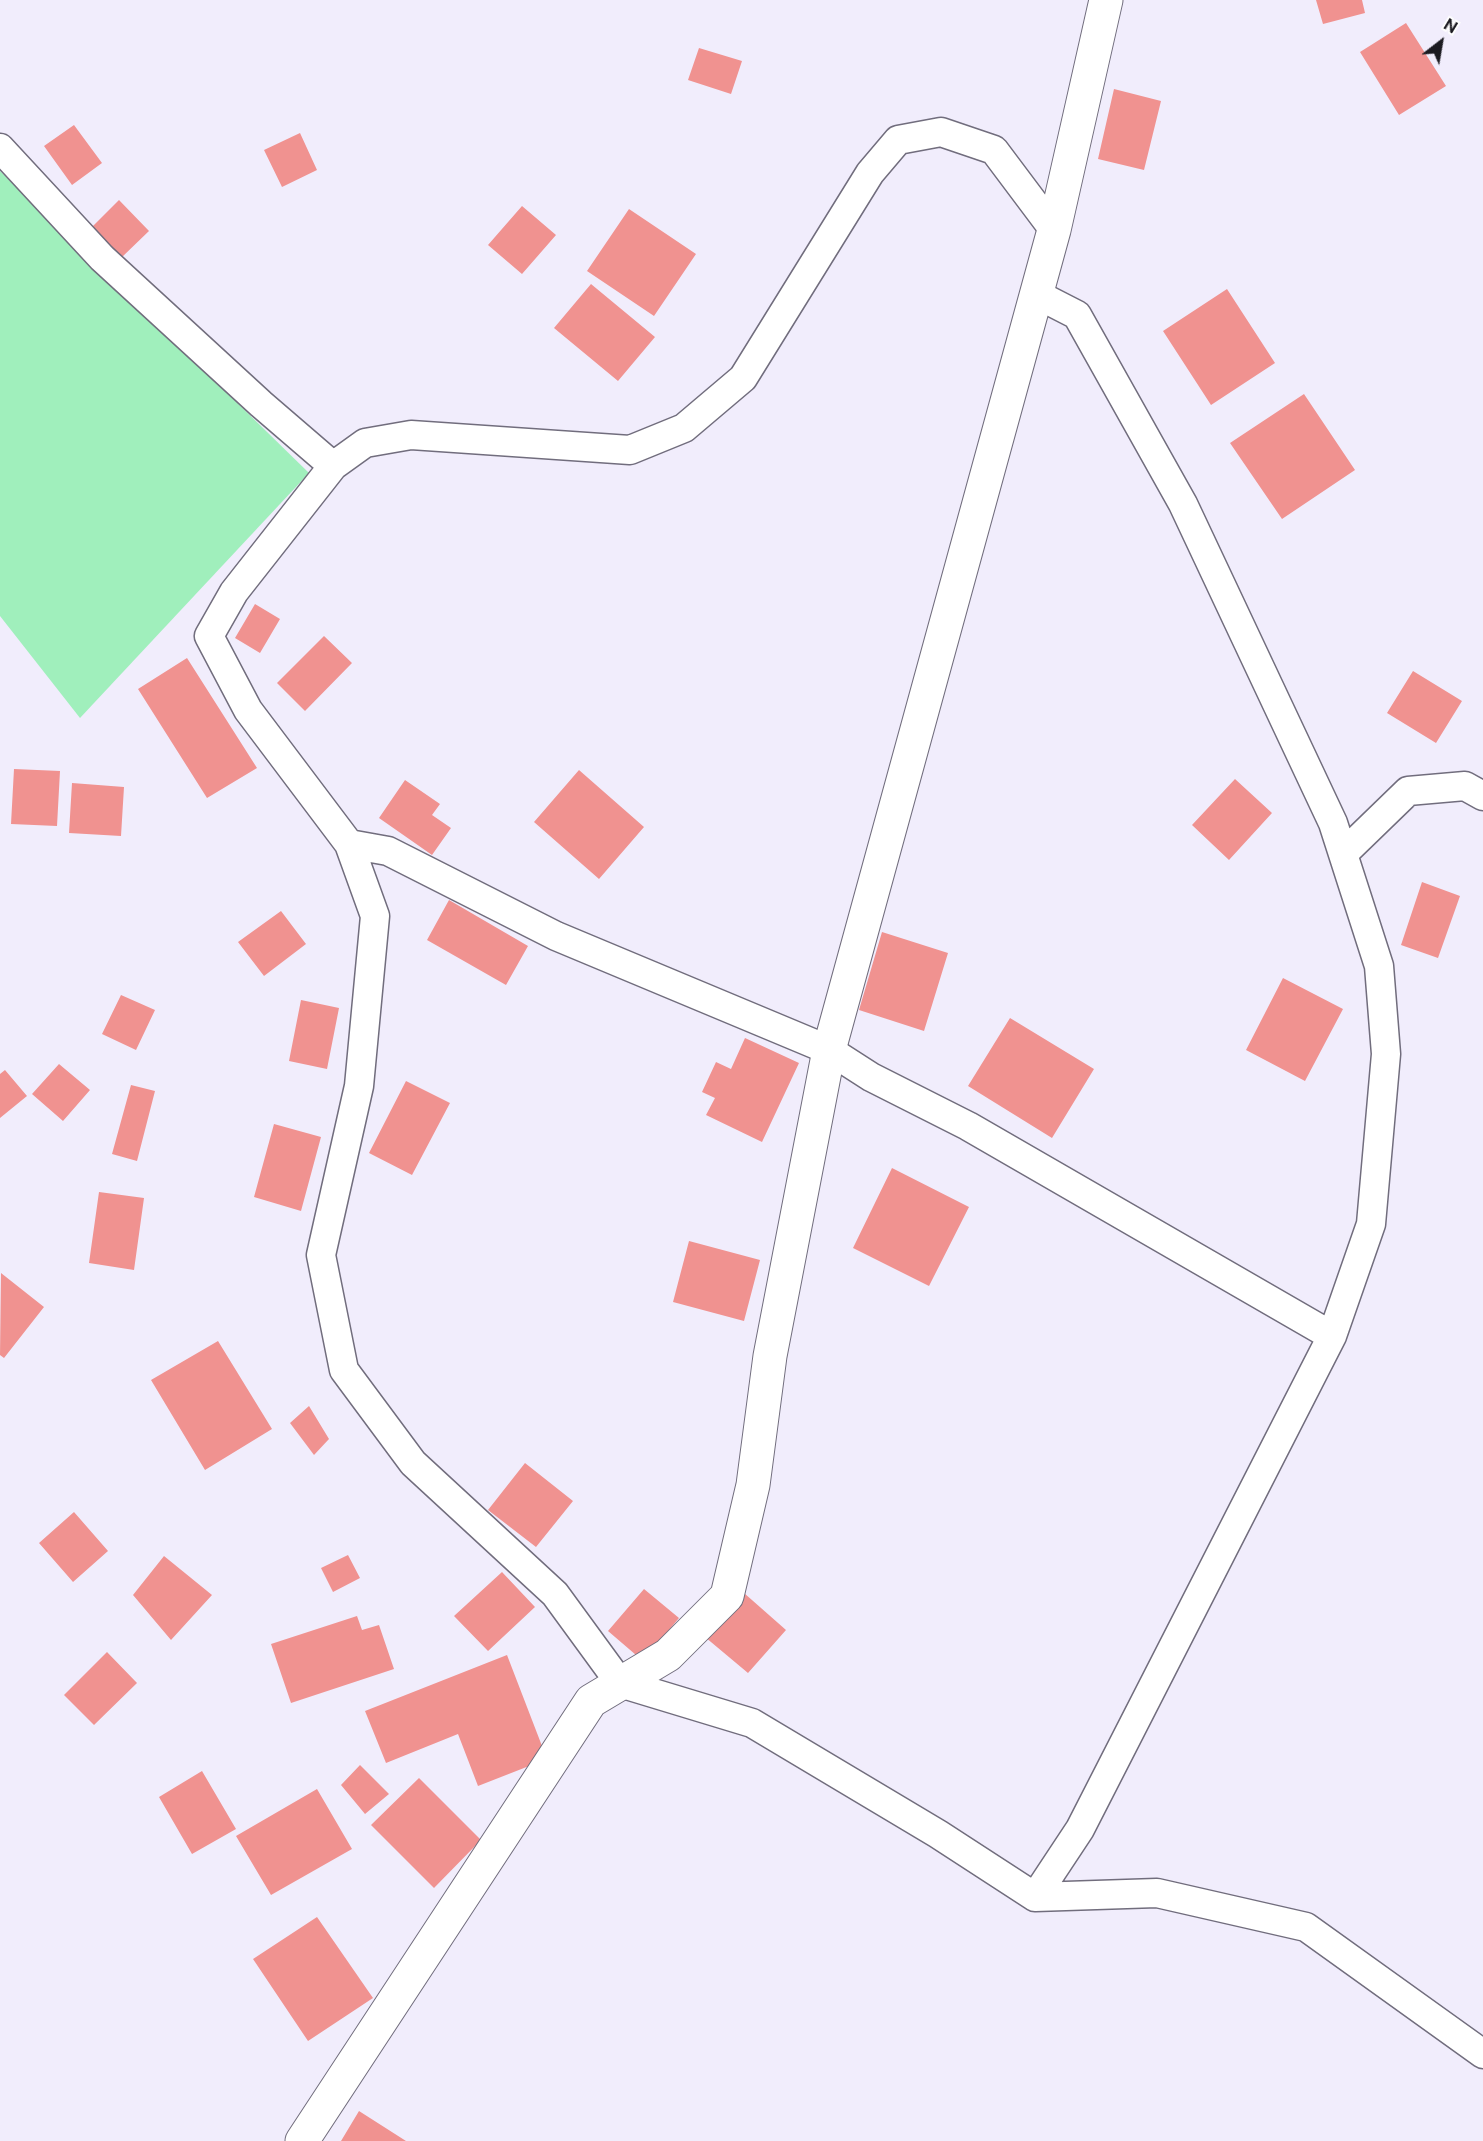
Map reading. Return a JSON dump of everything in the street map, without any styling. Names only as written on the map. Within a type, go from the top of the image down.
[{"type":"street","points":[[302,2141],[591,1701],[668,1655],[727,1596],[753,1485],[770,1356],[829,1050],[1054,230],[1106,0]]},
{"type":"street","points":[[1054,230],[994,150],[941,132],[898,140],[870,173],[743,378],[684,428],[630,450],[411,435],[366,443],[333,465],[234,592],[209,636],[248,710],[349,844],[375,916],[359,1086],[321,1255],[344,1370],[413,1463],[555,1594],[620,1683],[752,1723],[938,1834],[1035,1896],[1157,1893],[1306,1927],[1483,2054]]},
{"type":"street","points":[[0,148],[102,258],[261,404],[333,465]]},
{"type":"street","points":[[1035,1896],[1080,1829],[1332,1336],[1371,1224],[1386,1054],[1379,966],[1334,824],[1183,504],[1077,315],[1036,294]]},
{"type":"street","points":[[1343,854],[1408,791],[1465,786],[1483,796]]},
{"type":"street","points":[[349,844],[388,851],[556,936],[829,1050],[871,1077],[968,1126],[1332,1336]]},
{"type":"green space","points":[[0,171],[309,473],[80,718],[0,616]]},
{"type":"building","points":[[1316,0],[1362,0],[1365,13],[1323,24]]},
{"type":"building","points":[[1406,23],[1446,86],[1399,115],[1360,52]]},
{"type":"building","points":[[699,48],[742,61],[731,94],[688,80]]},
{"type":"building","points":[[1114,89],[1161,101],[1144,170],[1098,159]]},
{"type":"building","points":[[74,125],[102,163],[72,185],[44,146]]},
{"type":"building","points":[[300,133],[317,170],[282,187],[264,150]]},
{"type":"building","points":[[119,200],[149,231],[121,258],[91,228]]},
{"type":"building","points":[[522,206],[556,235],[522,274],[488,245]]},
{"type":"building","points":[[629,209],[696,254],[654,316],[587,271]]},
{"type":"building","points":[[591,284],[655,337],[618,381],[554,328]]},
{"type":"building","points":[[1227,289],[1275,363],[1211,405],[1163,331]]},
{"type":"building","points":[[1304,394],[1355,470],[1282,519],[1230,443]]},
{"type":"building","points":[[255,604],[280,619],[260,653],[235,638]]},
{"type":"building","points":[[324,636],[352,663],[305,711],[277,683]]},
{"type":"building","points":[[187,658],[257,768],[207,798],[138,689]]},
{"type":"building","points":[[1413,671],[1462,701],[1436,743],[1387,713]]},
{"type":"building","points":[[14,769],[60,771],[57,826],[11,824]]},
{"type":"building","points":[[579,770],[644,827],[599,879],[534,822]]},
{"type":"building","points":[[1235,779],[1272,813],[1229,860],[1192,825]]},
{"type":"building","points":[[405,780],[440,804],[432,815],[451,828],[432,855],[379,818]]},
{"type":"building","points":[[72,783],[124,787],[121,836],[69,833]]},
{"type":"building","points":[[1422,882],[1460,896],[1438,958],[1401,945]]},
{"type":"building","points":[[449,900],[528,946],[506,985],[427,940]]},
{"type":"building","points":[[281,911],[306,944],[264,976],[238,942]]},
{"type":"building","points":[[882,932],[948,953],[924,1031],[859,1010]]},
{"type":"building","points":[[1283,978],[1343,1009],[1305,1081],[1246,1050]]},
{"type":"building","points":[[121,995],[155,1010],[136,1050],[102,1034]]},
{"type":"building","points":[[301,1000],[339,1008],[327,1069],[289,1061]]},
{"type":"building","points":[[1010,1018],[1094,1069],[1052,1138],[968,1086]]},
{"type":"building","points":[[745,1038],[799,1063],[762,1142],[706,1115],[715,1098],[702,1092],[716,1062],[731,1069]]},
{"type":"building","points":[[59,1064],[90,1090],[63,1121],[32,1094]]},
{"type":"building","points":[[5,1070],[27,1096],[0,1118],[0,1074]]},
{"type":"building","points":[[406,1081],[450,1103],[412,1175],[369,1153]]},
{"type":"building","points":[[131,1085],[155,1091],[137,1161],[112,1154]]},
{"type":"building","points":[[274,1124],[321,1137],[301,1211],[254,1197]]},
{"type":"building","points":[[892,1168],[969,1207],[929,1286],[853,1248]]},
{"type":"building","points":[[99,1192],[144,1198],[134,1270],[89,1263]]},
{"type":"building","points":[[689,1241],[760,1260],[744,1321],[673,1302]]},
{"type":"building","points":[[1,1273],[44,1307],[4,1358],[0,1355]]},
{"type":"building","points":[[218,1341],[272,1429],[205,1470],[151,1380]]},
{"type":"building","points":[[309,1406],[329,1439],[314,1455],[290,1423]]},
{"type":"building","points":[[525,1463],[573,1501],[536,1547],[488,1510]]},
{"type":"building","points":[[74,1512],[108,1551],[73,1582],[39,1543]]},
{"type":"building","points":[[348,1555],[360,1578],[333,1592],[321,1568]]},
{"type":"building","points":[[164,1556],[212,1595],[171,1640],[133,1595]]},
{"type":"building","points":[[502,1572],[535,1607],[488,1651],[454,1616]]},
{"type":"building","points":[[644,1589],[679,1618],[643,1661],[608,1631]]},
{"type":"building","points":[[744,1593],[786,1630],[748,1673],[705,1637]]},
{"type":"building","points":[[357,1616],[362,1630],[379,1625],[394,1669],[291,1703],[271,1644]]},
{"type":"building","points":[[107,1652],[137,1683],[94,1725],[64,1695]]},
{"type":"building","points":[[507,1655],[547,1759],[478,1786],[458,1734],[386,1763],[365,1711]]},
{"type":"building","points":[[360,1765],[389,1794],[365,1814],[341,1785]]},
{"type":"building","points":[[202,1771],[236,1829],[192,1854],[159,1797]]},
{"type":"building","points":[[419,1778],[481,1840],[434,1888],[371,1825]]},
{"type":"building","points":[[317,1789],[352,1849],[271,1895],[236,1836]]},
{"type":"building","points":[[317,1917],[373,1998],[308,2041],[253,1959]]},
{"type":"building","points":[[359,2111],[406,2141],[341,2141]]}]
